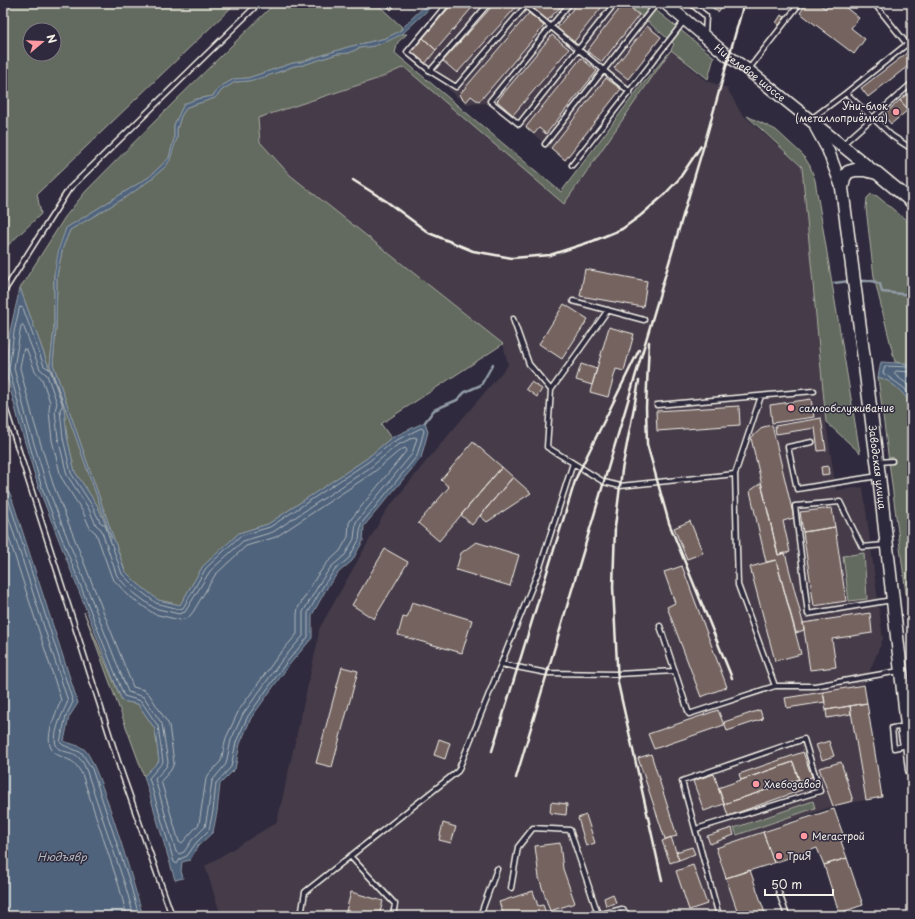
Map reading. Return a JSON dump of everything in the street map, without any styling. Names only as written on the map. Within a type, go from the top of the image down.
[{"type":"main road","name":"Никелевое шоссе","points":[[664,3],[912,202]]},
{"type":"main road","points":[[811,120],[828,150],[842,188]]},
{"type":"main road","points":[[842,188],[844,178],[848,172],[856,170],[876,173]]},
{"type":"main road","name":"Заводская улица","points":[[842,188],[879,476],[912,770]]},
{"type":"lane","points":[[3,293],[69,189],[259,3]]},
{"type":"lane","points":[[448,3],[407,52],[430,71],[456,87],[525,4],[630,92]]},
{"type":"lane","points":[[430,71],[489,3]]},
{"type":"lane","points":[[570,3],[490,101],[519,124],[615,3]]},
{"type":"lane","points":[[545,144],[657,3]]},
{"type":"lane","points":[[690,3],[706,16],[705,37]]},
{"type":"lane","points":[[748,70],[800,3]]},
{"type":"lane","points":[[874,3],[907,44]]},
{"type":"lane","points":[[572,165],[686,20]]},
{"type":"lane","points":[[811,120],[912,40]]},
{"type":"lane","points":[[842,145],[912,83]]},
{"type":"lane","points":[[846,93],[892,136],[912,149]]},
{"type":"lane","points":[[573,301],[644,320]]},
{"type":"lane","points":[[608,310],[551,390],[547,447],[604,482],[620,486],[735,474]]},
{"type":"lane","points":[[512,319],[529,364],[551,390]]},
{"type":"lane","points":[[657,405],[814,391]]},
{"type":"lane","points":[[761,396],[735,474],[738,585],[774,686]]},
{"type":"lane","points":[[3,401],[119,764],[172,916]]},
{"type":"lane","points":[[812,442],[788,447],[797,489],[879,476]]},
{"type":"lane","points":[[877,462],[892,461]]},
{"type":"lane","points":[[301,916],[305,892],[458,771],[540,567],[573,463]]},
{"type":"lane","points":[[886,544],[862,547],[840,502],[795,506],[808,614],[892,600]]},
{"type":"lane","points":[[660,626],[689,714],[774,686],[815,686],[902,671]]},
{"type":"lane","points":[[501,664],[547,673],[617,674],[675,671]]},
{"type":"lane","points":[[900,727],[907,729],[902,746],[894,748],[892,728],[900,727]]},
{"type":"lane","points":[[696,829],[820,791],[804,739],[682,781],[719,916]]},
{"type":"lane","points":[[511,888],[518,847],[533,828],[570,830],[598,915],[622,909],[629,916]]},
{"type":"lane","points":[[350,856],[395,904],[393,916]]},
{"type":"lane","points":[[480,916],[497,868]]},
{"type":"lane","points":[[778,887],[787,916]]},
{"type":"shaded area","points":[[451,3],[626,3],[663,37],[566,162],[496,103],[467,104],[457,97],[410,51]]},
{"type":"shaded area","points":[[671,50],[705,80],[727,88],[741,113],[802,167],[826,422],[836,490],[863,487],[883,639],[864,685],[882,797],[833,806],[716,848],[738,916],[221,916],[205,866],[277,822],[317,644],[319,629],[385,512],[508,365],[503,344],[290,175],[260,142],[258,118],[380,78],[404,67],[564,203]]},
{"type":"green space","points":[[3,3],[236,3],[37,194],[41,214],[3,250]]},
{"type":"green space","points":[[275,3],[376,3],[402,27],[400,31],[386,38],[348,47],[248,78],[234,79],[220,87],[213,96],[197,99],[184,104],[174,125],[174,139],[169,158],[149,177],[66,228],[54,275],[54,329],[50,365],[115,547],[97,505],[75,472],[67,437],[64,409],[20,288],[65,217],[86,191]]},
{"type":"green space","points":[[626,3],[647,3],[714,57],[708,79],[671,50],[674,44]]},
{"type":"green space","points":[[402,34],[407,34],[398,42],[395,53],[561,192],[637,91],[671,50],[564,204],[404,67],[380,78],[258,118],[260,142],[290,175],[503,344],[381,424],[391,438],[366,459],[268,524],[239,533],[203,566],[180,605],[158,600],[125,571],[53,364],[56,329],[57,275],[63,247],[70,230],[128,196],[166,166],[177,138],[177,129],[181,116],[187,107],[215,98],[222,90],[235,82],[248,81],[337,54],[349,53],[359,48],[374,46]]},
{"type":"green space","points":[[747,116],[776,130],[803,155],[810,166],[815,180],[860,453],[826,422],[802,167]]},
{"type":"green space","points":[[871,194],[877,196],[912,225],[912,364],[895,362],[874,277],[866,208],[867,198]]},
{"type":"green space","points":[[878,377],[893,384],[912,405],[912,640]]},
{"type":"green space","points":[[864,553],[867,599],[849,601],[843,556]]},
{"type":"green space","points":[[84,612],[122,701],[138,704],[155,729],[159,761],[144,776]]},
{"type":"green space","points":[[813,801],[815,808],[737,835],[734,828]]},
{"type":"water","points":[[428,3],[432,3],[429,9],[402,34],[388,41],[374,46],[359,48],[349,53],[337,54],[303,65],[294,66],[265,77],[235,82],[222,90],[215,98],[187,107],[181,116],[177,129],[177,138],[170,160],[166,166],[128,196],[70,230],[63,247],[57,275],[56,329],[53,364],[125,571],[158,600],[180,605],[203,566],[239,533],[268,524],[366,459],[391,438],[425,422],[428,432],[421,458],[364,526],[363,541],[352,561],[338,573],[328,586],[312,615],[312,638],[289,665],[251,718],[240,744],[235,769],[220,784],[213,832],[198,846],[190,860],[182,862],[181,871],[183,878],[175,880],[144,776],[159,761],[155,729],[138,704],[122,701],[39,489],[5,369],[10,331],[20,288],[64,409],[67,437],[75,472],[97,505],[112,539],[50,365],[54,329],[54,275],[59,248],[66,228],[149,177],[169,158],[174,139],[174,125],[184,104],[197,99],[213,96],[220,87],[234,79],[248,78],[348,47],[386,38],[400,31]]},
{"type":"water","points":[[881,362],[912,364],[912,405],[893,384],[878,377]]},
{"type":"water","name":"Нюдъявр","points":[[3,484],[11,496],[78,703],[69,717],[64,741],[84,749],[90,758],[107,800],[143,916],[3,916]]},
{"type":"building","points":[[384,3],[397,3],[391,10]]},
{"type":"building","points":[[453,3],[476,3],[436,50],[423,38]]},
{"type":"building","points":[[495,3],[513,3],[517,6],[457,73],[443,61]]},
{"type":"building","points":[[539,3],[564,3],[547,21],[534,9]]},
{"type":"building","points":[[578,3],[605,3],[573,43],[556,29]]},
{"type":"building","points":[[624,3],[639,15],[602,62],[587,51]]},
{"type":"building","points":[[706,3],[725,3],[718,12]]},
{"type":"building","points":[[807,3],[818,3],[825,8],[829,3],[840,3],[859,18],[851,28],[865,39],[854,54],[800,13]]},
{"type":"building","points":[[529,13],[544,26],[479,102],[471,96],[466,102],[459,95]]},
{"type":"building","points":[[781,15],[785,17],[780,26],[776,23]]},
{"type":"building","points":[[647,26],[661,37],[628,79],[614,68]]},
{"type":"building","points":[[552,35],[569,49],[513,115],[497,101]]},
{"type":"building","points":[[423,38],[436,50],[425,64],[411,52]]},
{"type":"building","points":[[912,49],[912,69],[911,70],[908,66],[868,97],[861,88]]},
{"type":"building","points":[[581,58],[597,71],[546,134],[539,128],[534,134],[526,127]]},
{"type":"building","points":[[606,78],[621,89],[565,160],[551,148]]},
{"type":"building","points":[[912,90],[912,114],[900,100]]},
{"type":"building","name":"Уни-блок (металлоприёмка)","points":[[900,100],[908,110],[891,124],[883,115]]},
{"type":"building","points":[[585,269],[647,281],[643,307],[580,296]]},
{"type":"building","points":[[564,304],[588,319],[562,359],[539,344]]},
{"type":"building","points":[[609,327],[634,334],[624,371],[616,369],[608,397],[590,392]]},
{"type":"building","points":[[581,364],[597,369],[592,385],[576,380]]},
{"type":"building","points":[[531,382],[542,389],[537,397],[526,389]]},
{"type":"building","name":"самообслуживание","points":[[811,399],[814,417],[772,423],[770,405]]},
{"type":"building","points":[[739,406],[740,425],[657,431],[656,411]]},
{"type":"building","points":[[821,418],[826,450],[818,451],[815,428],[776,434],[775,426]]},
{"type":"building","points":[[772,425],[794,518],[783,521],[790,552],[778,555],[751,438],[763,427]]},
{"type":"building","points":[[473,442],[502,467],[439,541],[418,523],[449,487],[441,480]]},
{"type":"building","points":[[828,466],[829,474],[822,475],[821,467]]},
{"type":"building","points":[[502,467],[513,477],[472,525],[461,515]]},
{"type":"building","points":[[513,477],[531,493],[487,522],[480,516]]},
{"type":"building","points":[[761,483],[778,555],[785,553],[803,623],[804,630],[796,633],[776,560],[766,562],[750,491]]},
{"type":"building","points":[[832,508],[835,527],[803,532],[800,512]]},
{"type":"building","points":[[690,521],[703,553],[687,559],[674,528]]},
{"type":"building","points":[[835,527],[846,601],[814,606],[803,532]]},
{"type":"building","points":[[476,542],[519,555],[510,586],[456,570],[461,553]]},
{"type":"building","points":[[385,549],[408,562],[374,619],[352,605]]},
{"type":"building","points":[[776,560],[801,654],[775,661],[750,567]]},
{"type":"building","points":[[682,566],[727,687],[701,697],[667,607],[675,603],[664,572]]},
{"type":"building","points":[[412,602],[472,620],[462,653],[398,635],[403,617],[407,618]]},
{"type":"building","points":[[870,613],[872,633],[832,639],[836,667],[810,670],[803,623]]},
{"type":"building","points":[[342,667],[358,671],[332,767],[316,763]]},
{"type":"building","points":[[864,685],[867,703],[826,710],[823,692]]},
{"type":"building","points":[[823,692],[825,702],[787,708],[785,698]]},
{"type":"building","points":[[867,703],[882,797],[866,800],[850,706]]},
{"type":"building","points":[[850,706],[851,714],[827,718],[826,710]]},
{"type":"building","points":[[718,710],[724,725],[654,749],[648,734]]},
{"type":"building","points":[[760,710],[763,719],[727,731],[724,722]]},
{"type":"building","points":[[439,739],[450,743],[445,759],[434,755]]},
{"type":"building","points":[[829,741],[834,756],[822,760],[816,745]]},
{"type":"building","points":[[803,752],[812,777],[799,781],[793,762],[741,780],[739,774]]},
{"type":"building","points":[[651,754],[677,836],[665,839],[638,758]]},
{"type":"building","name":"Хлебозавод","points":[[793,762],[799,779],[724,804],[718,788]]},
{"type":"building","points":[[841,762],[853,801],[833,806],[819,768]]},
{"type":"building","points":[[714,774],[724,804],[704,811],[693,781]]},
{"type":"building","points":[[799,779],[802,790],[728,816],[724,804]]},
{"type":"building","points":[[551,802],[567,804],[566,815],[550,813]]},
{"type":"building","name":"Мегастрой","points":[[834,809],[845,840],[841,841],[847,858],[824,865],[817,848],[774,863],[763,832]]},
{"type":"building","points":[[586,815],[595,843],[586,846],[578,818]]},
{"type":"building","points":[[443,823],[456,827],[451,843],[439,840]]},
{"type":"building","points":[[732,828],[734,835],[710,844],[707,836]]},
{"type":"building","points":[[763,832],[774,863],[726,878],[716,848]]},
{"type":"building","points":[[671,837],[679,860],[670,863],[662,841]]},
{"type":"building","points":[[560,843],[563,869],[575,903],[550,911],[539,878],[535,846]]},
{"type":"building","points":[[692,847],[695,854],[679,860],[676,852]]},
{"type":"building","name":"Мегастрой","points":[[847,858],[863,905],[839,913],[824,865]]},
{"type":"building","points":[[693,865],[707,904],[689,910],[676,871]]},
{"type":"building","points":[[750,870],[766,916],[739,916],[726,878]]},
{"type":"building","points":[[533,891],[538,906],[543,905],[547,916],[504,916],[499,902]]},
{"type":"building","points":[[351,892],[383,901],[379,916],[363,916],[346,911]]},
{"type":"building","points":[[613,894],[616,903],[606,906],[604,898]]},
{"type":"waterway","points":[[834,283],[850,281]]},
{"type":"waterway","points":[[857,281],[872,281],[880,284],[882,292],[912,295]]},
{"type":"waterway","points":[[425,422],[434,410],[457,400],[465,392],[481,385],[493,364]]},
{"type":"railway","points":[[516,778],[706,138],[744,3]]},
{"type":"railway","points":[[353,180],[386,201],[429,233],[473,251],[512,258],[550,255],[593,241],[622,229],[663,196],[679,179],[701,146]]},
{"type":"railway","points":[[649,342],[646,407],[647,444],[669,523],[732,678]]},
{"type":"railway","points":[[492,751],[576,478],[639,350]]},
{"type":"railway","points":[[639,381],[622,470],[615,527],[613,587],[618,683],[662,880]]},
{"type":"place","name":"Уни-блок (металлоприёмка)","points":[[896,112]]},
{"type":"place","name":"самообслуживание","points":[[791,408]]},
{"type":"place","name":"Хлебозавод","points":[[756,784]]},
{"type":"place","name":"Мегастрой","points":[[804,836]]},
{"type":"place","name":"ТриЯ","points":[[779,856]]}]
